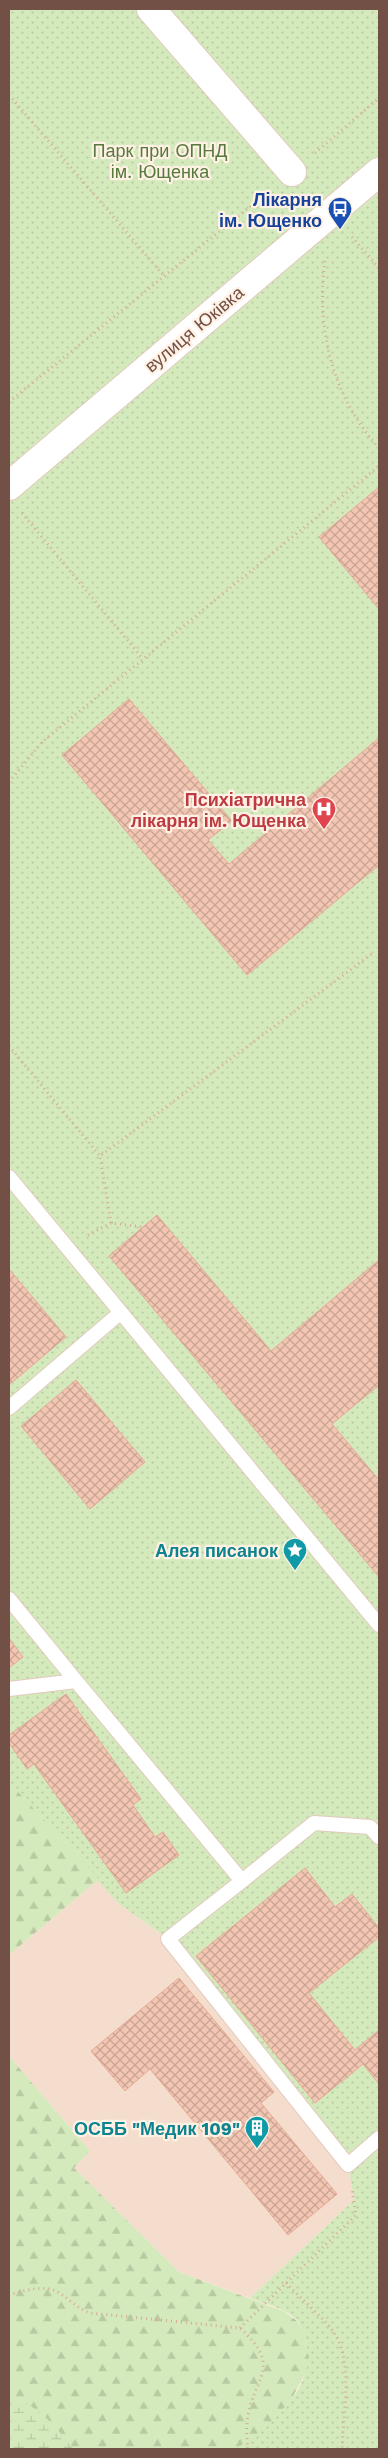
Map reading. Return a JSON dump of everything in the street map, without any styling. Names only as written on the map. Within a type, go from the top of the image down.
[{"type":"street","points":[[151,9],[292,172]]},
{"type":"street","name":"вулиця Юківка","points":[[9,486],[379,172]]},
{"type":"lane","points":[[9,1177],[379,1625]]},
{"type":"lane","points":[[9,1408],[120,1313]]},
{"type":"lane","points":[[9,1600],[242,1881]]},
{"type":"lane","points":[[9,1689],[76,1681]]},
{"type":"lane","points":[[379,1836],[370,1827],[314,1823],[168,1939],[348,2165],[379,2138]]},
{"type":"path","points":[[9,95],[164,276]]},
{"type":"path","points":[[9,402],[292,172],[379,98]]},
{"type":"path","points":[[331,213],[379,268]]},
{"type":"path","points":[[331,213],[322,282],[322,315],[327,347],[336,378],[349,408],[379,448]]},
{"type":"path","points":[[9,782],[42,742],[142,658],[379,466]]},
{"type":"path","points":[[22,512],[142,658]]},
{"type":"path","points":[[100,1156],[373,953]]},
{"type":"path","points":[[9,1046],[100,1156],[111,1223]]},
{"type":"path","points":[[65,1247],[111,1223],[143,1227]]},
{"type":"path","points":[[240,2328],[356,2215],[348,2165]]},
{"type":"path","points":[[286,2283],[336,2334],[343,2350],[345,2369],[342,2449]]},
{"type":"path","points":[[9,2294],[32,2289],[56,2291],[79,2309],[90,2313],[240,2328],[257,2346],[264,2362],[263,2373],[246,2422],[248,2449]]},
{"type":"shaded area","points":[[99,1879],[118,1903],[168,1939],[348,2165],[354,2200],[250,2298],[179,2272],[74,2168],[90,2151],[9,2056],[9,1955]]},
{"type":"green space","name":"Парк при ОПНД ім. Ющенка","points":[[9,9],[379,9],[379,2449],[236,2449],[263,2428],[288,2403],[298,2389],[305,2374],[307,2357],[301,2326],[296,2319],[280,2309],[250,2298],[354,2200],[348,2165],[168,1939],[118,1903],[9,1782]]},
{"type":"green space","points":[[9,1782],[99,1879],[9,1955]]},
{"type":"green space","points":[[9,2056],[90,2151],[74,2168],[179,2272],[283,2311],[296,2320],[303,2330],[309,2358],[306,2372],[291,2400],[269,2425],[236,2449],[9,2449]]},
{"type":"green space","points":[[9,2393],[29,2404],[45,2417],[73,2449],[9,2449]]},
{"type":"building","points":[[379,487],[379,609],[319,537]]},
{"type":"building","name":"Психіатрична лікарня ім. Ющенка","points":[[129,699],[232,821],[208,840],[229,864],[379,738],[379,865],[247,975],[62,755]]},
{"type":"building","points":[[157,1215],[271,1351],[379,1260],[379,1385],[332,1424],[379,1480],[379,1577],[109,1256]]},
{"type":"building","points":[[9,1269],[66,1337],[9,1385]]},
{"type":"building","points":[[76,1380],[145,1462],[90,1509],[21,1426]]},
{"type":"building","points":[[9,1638],[23,1657],[9,1668]]},
{"type":"building","points":[[66,1694],[141,1799],[133,1805],[155,1837],[163,1832],[179,1855],[126,1893],[34,1764],[27,1769],[9,1743],[9,1735]]},
{"type":"building","points":[[305,1868],[335,1907],[352,1894],[379,1928],[379,1937],[309,1993],[355,2050],[379,2030],[379,2084],[363,2064],[315,2103],[196,1956]]},
{"type":"building","name":"ОСББ \"Медик 109\"","points":[[179,1978],[274,2092],[261,2103],[337,2194],[288,2235],[150,2069],[125,2091],[91,2051]]},
{"type":"place","name":"Лікарня ім. Ющенко","points":[[340,230]]},
{"type":"place","name":"Психіатрична лікарня ім. Ющенка","points":[[324,830]]},
{"type":"place","name":"Алея писанок","points":[[295,1571]]},
{"type":"place","name":"ОСББ \"Медик 109\"","points":[[257,2149]]}]
